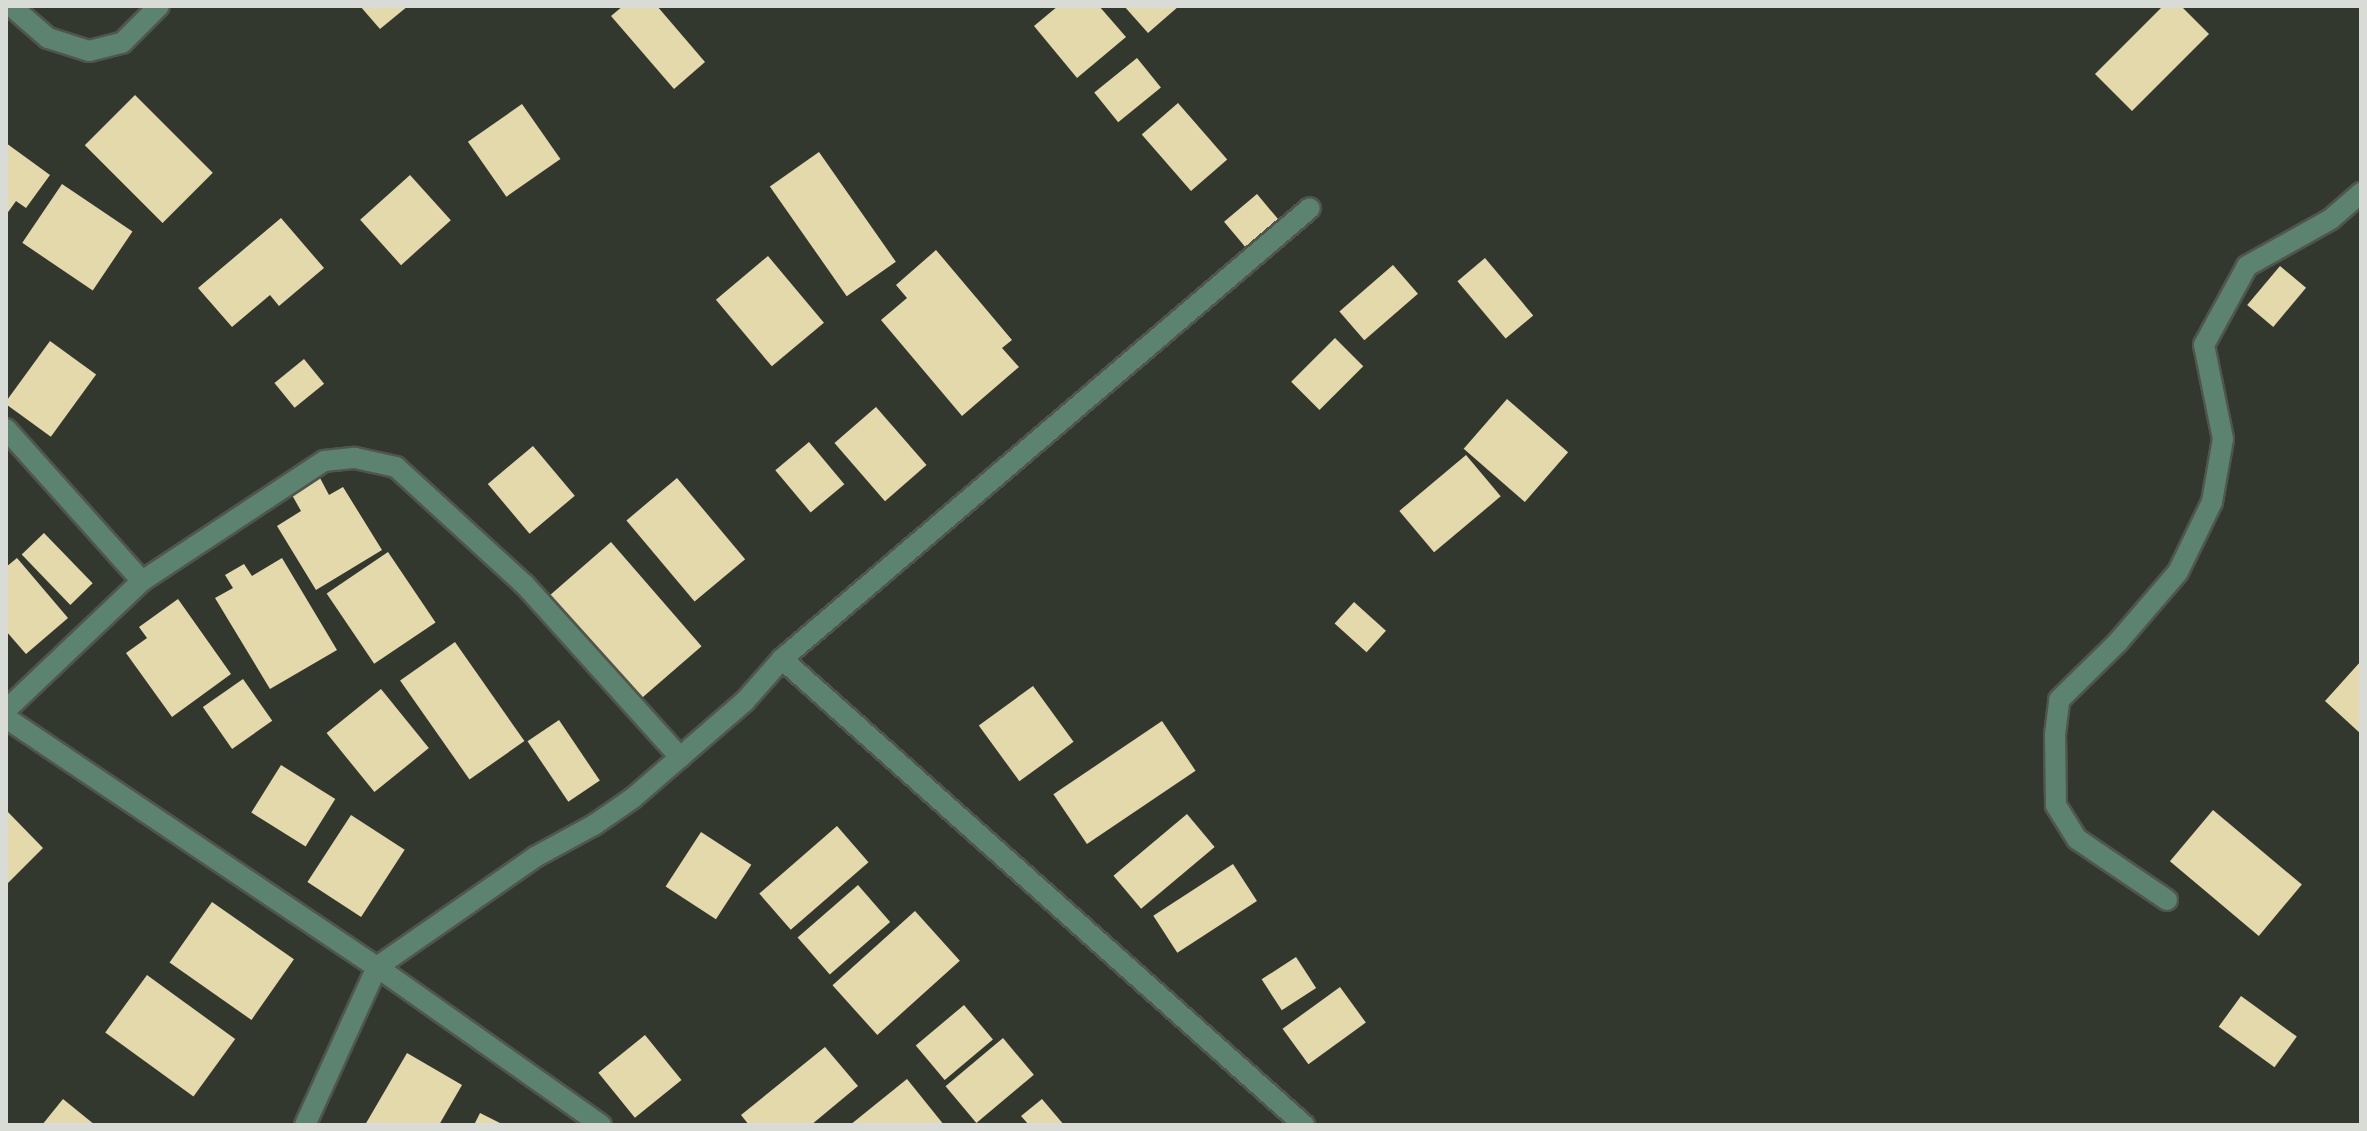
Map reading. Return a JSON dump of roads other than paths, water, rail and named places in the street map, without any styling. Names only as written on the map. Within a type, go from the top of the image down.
[{"type":"street","points":[[11,6],[48,38],[89,51],[122,43],[159,6]]},
{"type":"street","points":[[2167,900],[2077,839],[2056,805],[2055,735],[2059,700],[2118,642],[2178,572],[2212,502],[2223,439],[2204,345],[2247,266],[2331,219],[2361,193]]},
{"type":"street","points":[[305,1125],[377,967],[535,857],[623,805],[745,701],[782,659],[1310,208]]},
{"type":"street","points":[[6,429],[142,581]]},
{"type":"street","points":[[6,710],[142,581],[324,461],[355,458],[396,467],[525,585],[680,757]]},
{"type":"street","points":[[782,659],[1304,1125]]},
{"type":"street","points":[[6,718],[377,967],[601,1125]]}]
